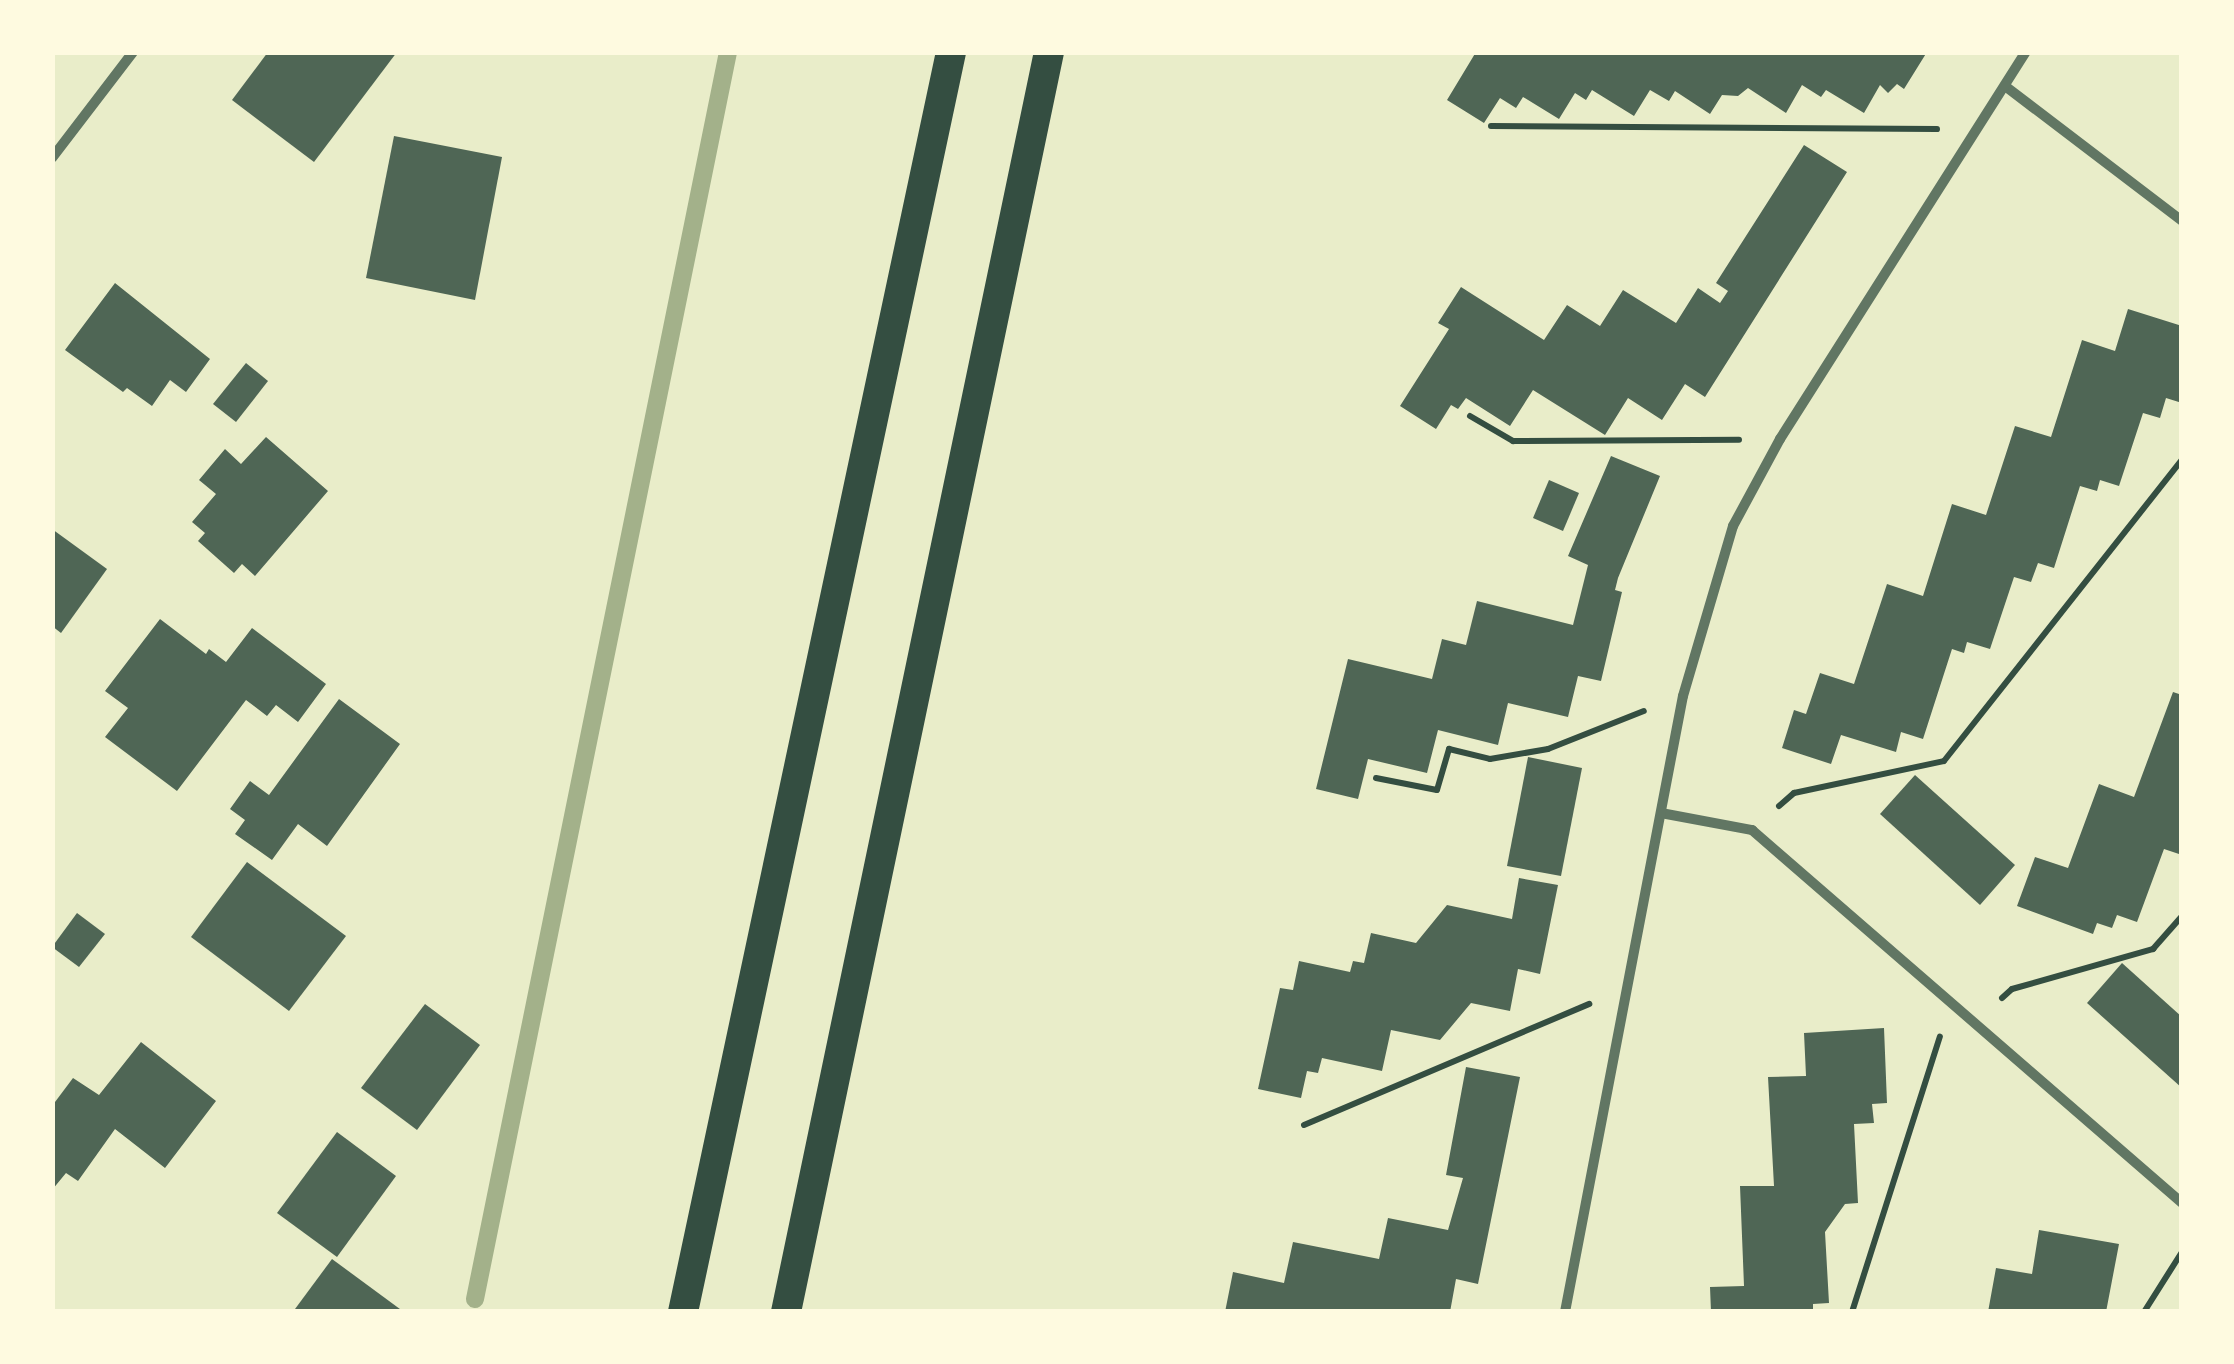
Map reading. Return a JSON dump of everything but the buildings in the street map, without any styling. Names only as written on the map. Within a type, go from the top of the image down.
[{"type":"highway","points":[[683,1312],[951,52]]},
{"type":"highway","points":[[786,1312],[1049,52]]},
{"type":"street","points":[[52,158],[133,52]]},
{"type":"street","points":[[1566,1312],[1683,696],[1733,526],[1780,440],[2026,52]]},
{"type":"street","points":[[2005,86],[2182,221]]},
{"type":"street","points":[[1661,813],[1752,830],[2182,1203]]},
{"type":"path","points":[[1491,126],[1978,130]]},
{"type":"path","points":[[1470,416],[1513,441],[1780,440]]},
{"type":"path","points":[[1752,830],[1794,794],[1944,760],[2182,460]]},
{"type":"path","points":[[1376,778],[1437,790],[1448,749],[1490,759],[1548,748],[1683,696]]},
{"type":"path","points":[[1974,1022],[2012,989],[2153,949],[2182,916]]},
{"type":"path","points":[[1304,1124],[1627,988]]},
{"type":"path","points":[[1852,1312],[1951,1003]]},
{"type":"path","points":[[2144,1312],[2182,1252]]},
{"type":"waterway","points":[[475,1299],[728,52]]}]
